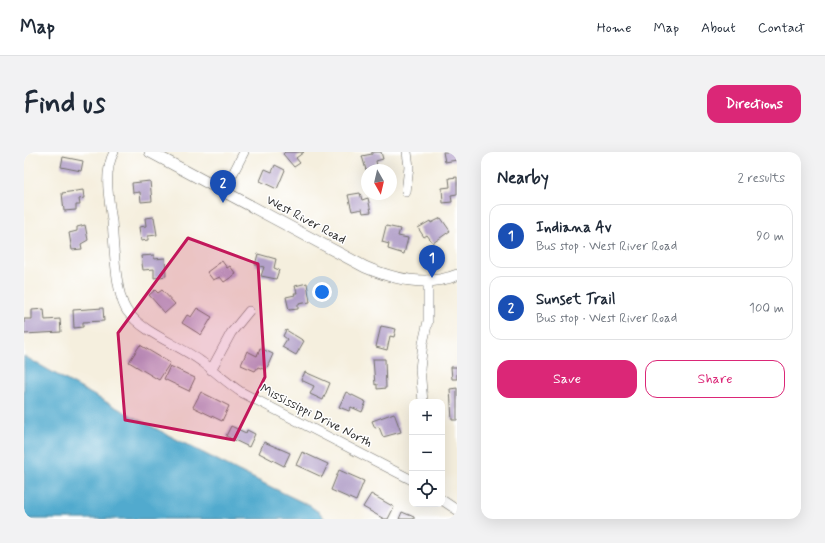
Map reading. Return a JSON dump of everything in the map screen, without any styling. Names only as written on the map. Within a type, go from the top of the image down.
[{"type":"street","name":"Mississippi Drive North","points":[[114,152],[111,160],[108,182],[122,298],[127,311],[138,322],[202,362],[241,392],[409,478]]},
{"type":"street","name":"West River Road","points":[[150,152],[364,267],[395,278],[428,280],[457,275]]},
{"type":"street","points":[[224,192],[244,152]]},
{"type":"street","points":[[406,192],[409,167],[407,152]]},
{"type":"street","points":[[423,399],[420,369],[422,343],[428,321],[428,280]]},
{"type":"street","points":[[211,370],[232,333],[249,311]]},
{"type":"street","points":[[445,502],[457,510]]},
{"type":"highlighted area","points":[[188,238],[258,264],[265,377],[234,440],[125,420],[118,333]]},
{"type":"water","points":[[24,356],[94,396],[166,434],[310,506],[320,513],[325,519],[24,519]]},
{"type":"building","points":[[285,152],[304,152],[296,158],[300,163],[294,167],[283,154]]},
{"type":"building","points":[[372,152],[381,152],[383,159],[376,161],[377,164],[364,164],[362,156],[372,154]]},
{"type":"building","points":[[443,152],[457,152],[457,160],[445,162]]},
{"type":"building","points":[[63,157],[83,161],[81,171],[61,167]]},
{"type":"building","points":[[275,165],[285,170],[277,189],[260,181],[265,169],[272,172]]},
{"type":"building","points":[[457,177],[457,194],[451,195],[452,202],[443,203],[442,188],[450,187],[449,178]]},
{"type":"building","points":[[150,181],[152,201],[141,202],[140,192],[133,193],[132,183]]},
{"type":"building","points":[[83,190],[84,198],[79,199],[80,205],[76,205],[76,210],[64,211],[62,193]]},
{"type":"building","points":[[360,193],[361,200],[368,200],[371,212],[363,213],[362,209],[352,211],[348,195]]},
{"type":"building","points":[[154,217],[157,235],[148,236],[148,240],[141,241],[139,227],[146,226],[145,218]]},
{"type":"building","points":[[441,218],[450,231],[433,243],[427,235],[424,237],[418,228],[430,221],[431,223]]},
{"type":"building","points":[[85,225],[88,240],[81,244],[82,249],[72,250],[69,233],[77,231],[77,227]]},
{"type":"building","points":[[386,226],[400,229],[398,236],[408,238],[404,254],[388,249],[389,244],[382,242]]},
{"type":"building","points":[[258,254],[276,259],[274,268],[279,270],[276,279],[261,276],[264,267],[255,265]]},
{"type":"building","points":[[154,255],[154,259],[165,258],[166,276],[154,278],[154,269],[143,270],[141,256]]},
{"type":"building","points":[[222,261],[227,268],[230,266],[236,274],[224,282],[220,277],[213,280],[207,272]]},
{"type":"building","points":[[307,283],[310,302],[298,304],[298,309],[289,310],[286,297],[297,293],[295,286]]},
{"type":"building","points":[[155,290],[158,293],[162,290],[175,304],[165,313],[149,295]]},
{"type":"building","points":[[103,308],[104,321],[83,322],[83,327],[74,328],[73,310]]},
{"type":"building","points":[[197,308],[212,317],[201,335],[182,323],[187,315],[191,317]]},
{"type":"building","points":[[44,309],[45,320],[60,319],[61,332],[24,334],[24,319],[32,319],[32,310]]},
{"type":"building","points":[[381,326],[396,329],[394,337],[390,336],[387,350],[376,347]]},
{"type":"building","points":[[286,330],[304,341],[296,355],[282,347],[287,339],[283,336]]},
{"type":"building","points":[[140,345],[170,363],[159,380],[129,362]]},
{"type":"building","points":[[260,348],[273,354],[266,370],[258,367],[255,371],[241,365],[247,351],[257,356]]},
{"type":"building","points":[[373,359],[385,359],[386,388],[377,389],[377,384],[375,385]]},
{"type":"building","points":[[170,366],[195,378],[189,391],[164,379]]},
{"type":"building","points":[[451,367],[457,367],[457,379],[452,379]]},
{"type":"building","points":[[305,372],[330,383],[323,400],[310,394],[314,386],[301,380]]},
{"type":"building","points":[[457,388],[457,420],[452,420],[450,389]]},
{"type":"building","points":[[201,392],[229,406],[222,421],[193,407]]},
{"type":"building","points":[[346,392],[366,402],[362,412],[351,407],[349,411],[339,407]]},
{"type":"building","points":[[394,413],[401,432],[383,437],[379,427],[375,428],[372,421]]},
{"type":"building","points":[[231,426],[246,433],[247,430],[255,434],[249,447],[226,436]]},
{"type":"building","points":[[264,442],[290,453],[284,466],[259,453]]},
{"type":"building","points":[[302,452],[328,464],[322,477],[296,465]]},
{"type":"building","points":[[339,470],[364,481],[356,501],[331,490]]},
{"type":"building","points":[[371,494],[394,507],[388,519],[384,519],[363,507]]},
{"type":"building","points":[[402,512],[414,517],[414,519],[399,519]]},
{"type":"place","name":"Sunset Trail","points":[[223,203]]},
{"type":"place","name":"Indiana Av","points":[[432,278]]}]
